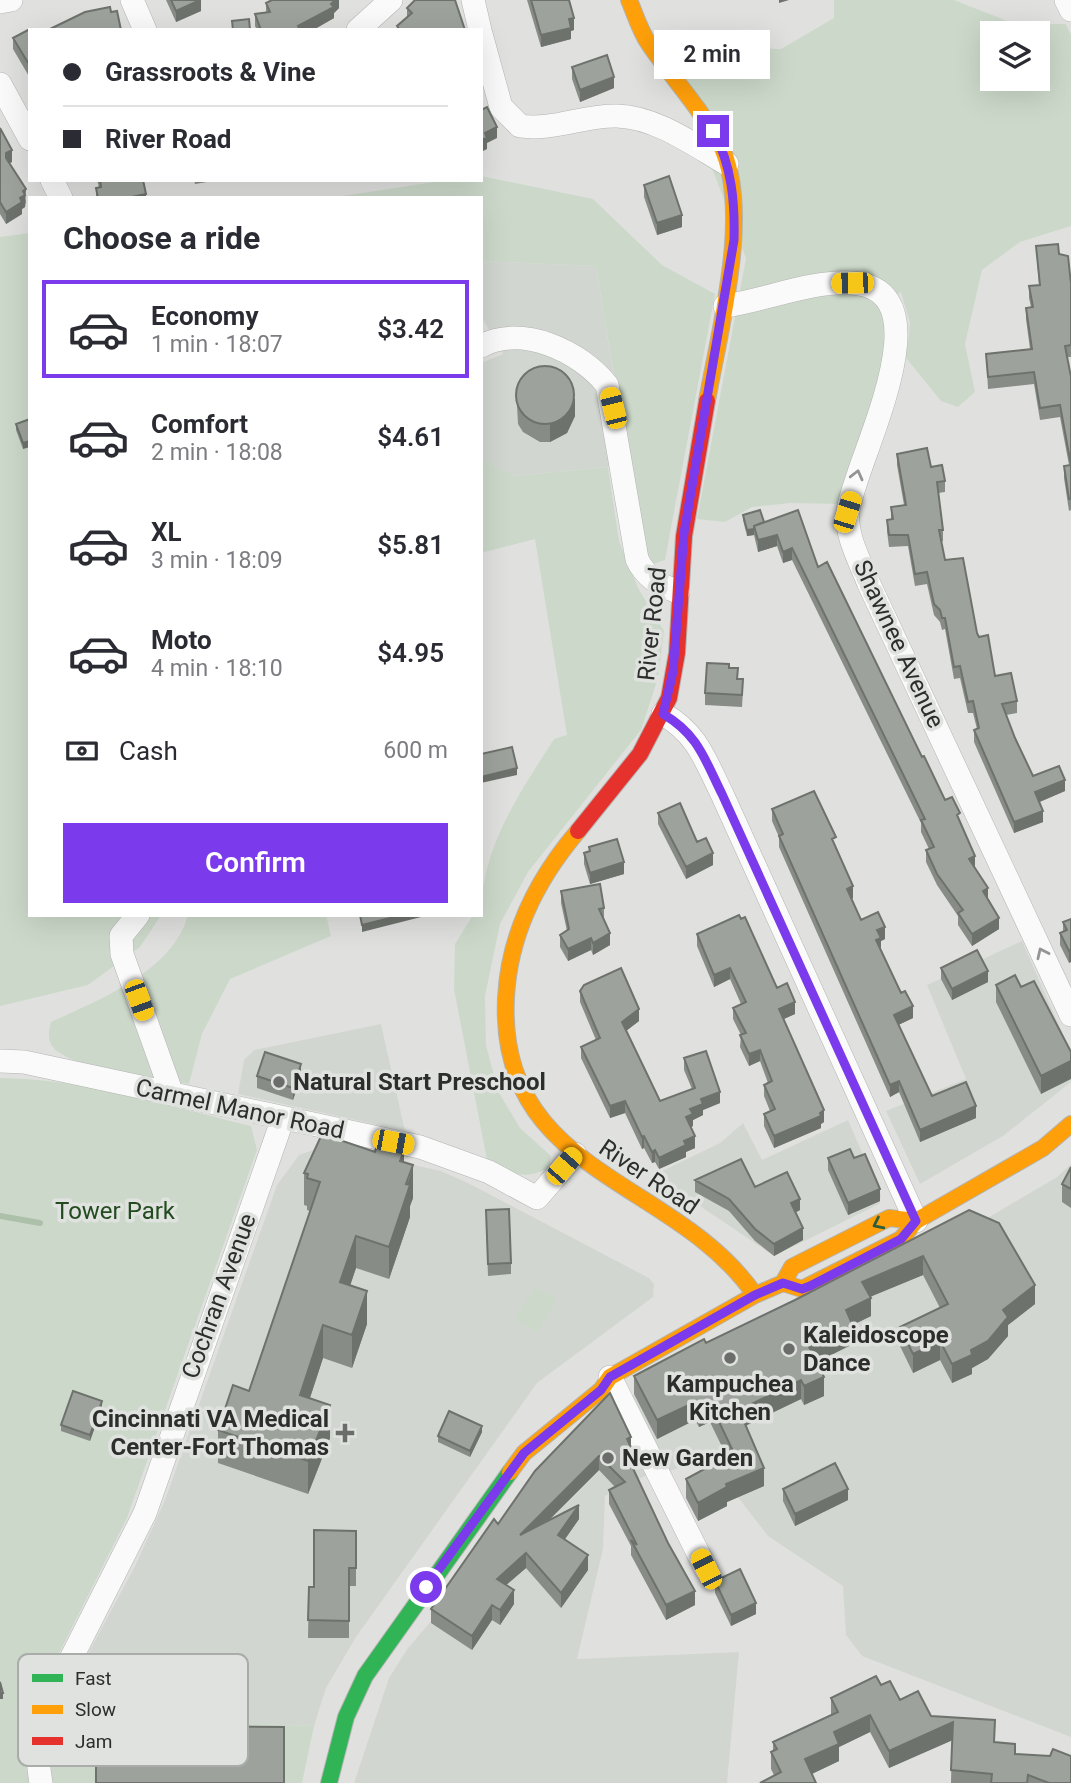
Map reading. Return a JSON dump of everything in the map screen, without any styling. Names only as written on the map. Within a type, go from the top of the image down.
[{"type":"street","points":[[0,2],[11,0]]},
{"type":"street","points":[[132,0],[144,28]]},
{"type":"street","points":[[360,28],[391,0]]},
{"type":"street","points":[[473,0],[480,28]]},
{"type":"street","name":"River Road","points":[[629,0],[647,42],[704,117],[727,163],[735,217],[725,306],[684,533],[673,672],[663,714],[632,767],[560,853],[535,892],[510,959],[505,992],[505,1037],[512,1072],[524,1095],[575,1153],[727,1258],[755,1295]]},
{"type":"street","points":[[1066,0],[1071,10]]},
{"type":"street","points":[[483,40],[501,107],[520,126],[550,127],[618,116],[663,129],[727,163]]},
{"type":"street","points":[[0,84],[28,135]]},
{"type":"street","name":"Shawnee Avenue","points":[[725,306],[832,284],[852,283],[876,291],[886,298],[896,319],[893,371],[864,450],[847,512],[849,533],[869,582],[1071,1015]]},
{"type":"street","points":[[483,345],[494,339],[516,336],[545,343],[596,372],[607,385],[637,559],[642,570],[659,584],[678,592]]},
{"type":"street","points":[[663,714],[684,726],[693,738],[722,794],[916,1221]]},
{"type":"street","points":[[136,917],[121,936],[122,954],[172,1094]]},
{"type":"street","name":"Carmel Manor Road","points":[[0,1061],[24,1062],[458,1158],[537,1198],[575,1153]]},
{"type":"street","name":"Cochran Avenue","points":[[74,1654],[145,1513],[283,1118]]},
{"type":"street","points":[[783,1283],[802,1289],[901,1239],[916,1221],[1020,1162],[1071,1124]]},
{"type":"street","points":[[600,1376],[783,1283],[792,1266],[889,1219],[916,1221]]},
{"type":"street","points":[[524,1453],[601,1390],[600,1376]]},
{"type":"street","points":[[600,1376],[706,1569]]},
{"type":"street","points":[[329,1783],[346,1717],[365,1676],[524,1453],[536,1421]]},
{"type":"shaded area","points":[[483,261],[596,266],[628,465],[514,476],[483,460],[483,362],[503,354],[483,319]]},
{"type":"shaded area","points":[[1022,941],[1071,1053],[1071,1082],[1003,1136],[920,1184],[886,1111],[966,1079],[927,985]]},
{"type":"shaded area","points":[[381,1024],[405,1131],[238,1094],[244,1060],[254,1050]]},
{"type":"shaded area","points":[[848,1120],[881,1196],[879,1204],[774,1256],[654,1175],[720,1143],[743,1123],[762,1160]]},
{"type":"shaded area","name":"Cincinnati VA Medical Center-Fort Thomas","points":[[325,1146],[441,1171],[649,1278],[654,1284],[653,1297],[537,1383],[356,1637],[326,1688],[314,1726],[248,1724],[248,1654],[88,1654],[135,1566],[165,1500],[277,1185],[299,1155]]},
{"type":"shaded area","points":[[1071,1164],[1071,1737],[862,1656],[846,1635],[843,1586],[768,1536],[707,1457],[665,1473],[629,1397],[969,1229],[1057,1177]]},
{"type":"shaded area","points":[[617,1405],[651,1473],[605,1496],[603,1549],[577,1659],[739,1652],[727,1783],[354,1783],[389,1678],[408,1648]]},
{"type":"green space","points":[[834,0],[954,0],[1007,21],[980,21],[980,91],[1050,91],[1050,24],[1066,24],[1071,35],[1071,226],[1020,242],[982,270],[965,344],[975,392],[958,407],[941,401],[906,358],[910,323],[901,292],[883,306],[887,360],[838,504],[790,503],[752,507],[725,522],[697,519],[746,258],[666,46],[781,49],[834,18]]},
{"type":"green space","points":[[483,176],[593,199],[662,265],[715,294],[665,560],[650,565],[642,547],[596,266],[483,261],[483,196],[343,196],[434,182],[483,182]]},
{"type":"green space","points":[[28,233],[28,917],[160,917],[140,947],[88,985],[0,1006],[0,237]]},
{"type":"green space","points":[[483,460],[515,476],[608,467],[619,541],[638,588],[664,631],[658,678],[641,730],[528,872],[500,924],[485,996],[486,1045],[498,1091],[520,1128],[551,1156],[549,1168],[524,1175],[511,1172],[487,1160],[454,989],[455,944],[472,917],[483,917],[483,890],[487,867],[504,822],[554,739],[567,735],[535,539],[483,552]]},
{"type":"green space","points":[[187,917],[326,917],[331,936],[230,979],[202,1034],[189,1084],[101,1069],[68,1058],[51,1045],[51,1022],[132,981],[151,968],[180,935]]},
{"type":"green space","name":"Tower Park","points":[[0,1078],[95,1088],[251,1126],[257,1150],[127,1518],[59,1654],[18,1654],[18,1766],[248,1766],[248,1724],[314,1726],[302,1783],[0,1783]]},
{"type":"green space","points":[[535,1287],[557,1299],[537,1332],[514,1320]]},
{"type":"building","points":[[171,0],[200,0],[176,11]]},
{"type":"building","points":[[272,0],[335,0],[331,4],[334,7],[298,26],[299,28],[260,28],[255,14],[270,12],[266,3]]},
{"type":"building","points":[[415,0],[455,0],[464,28],[398,28],[397,26],[412,13],[407,8]]},
{"type":"building","points":[[531,0],[569,0],[574,18],[569,19],[571,28],[541,35]]},
{"type":"building","points":[[110,7],[111,12],[117,11],[121,28],[52,28],[85,12]]},
{"type":"building","points":[[249,19],[250,28],[233,28],[232,21]]},
{"type":"building","points":[[28,30],[28,63],[13,38]]},
{"type":"building","points":[[607,55],[614,77],[580,90],[572,67]]},
{"type":"building","points":[[487,107],[497,127],[485,133],[487,138],[483,139],[483,109]]},
{"type":"building","points":[[0,128],[12,150],[6,153],[6,158],[26,189],[23,191],[25,195],[20,198],[22,202],[6,212],[0,202]]},
{"type":"building","points":[[669,176],[682,215],[657,223],[644,185]]},
{"type":"building","points":[[100,182],[143,182],[146,194],[98,196],[96,188],[101,187]]},
{"type":"building","points":[[1058,244],[1059,254],[1068,256],[1071,284],[1071,345],[1065,346],[1071,377],[1071,465],[1060,405],[1040,408],[1034,372],[988,377],[986,354],[1032,349],[1026,308],[1033,307],[1029,286],[1040,285],[1036,246]]},
{"type":"building","points":[[545,366],[556,368],[569,379],[574,395],[572,406],[561,419],[545,424],[534,422],[521,411],[516,395],[518,384],[529,371]]},
{"type":"building","points":[[28,420],[28,442],[23,443],[16,424]]},
{"type":"building","points":[[927,448],[931,467],[942,465],[945,481],[937,482],[943,530],[939,530],[945,560],[963,558],[977,633],[979,637],[988,635],[995,676],[1011,673],[1017,701],[1002,704],[1015,738],[1033,776],[1059,766],[1065,780],[1035,792],[1043,811],[1014,822],[974,730],[979,728],[973,701],[968,702],[960,666],[954,667],[945,618],[942,618],[940,610],[934,604],[927,572],[915,574],[908,535],[889,535],[887,520],[893,519],[891,507],[906,505],[897,454]]},
{"type":"building","points":[[1071,465],[1071,499],[1069,499],[1064,466]]},
{"type":"building","points":[[760,510],[764,522],[747,530],[743,515]]},
{"type":"building","points":[[798,510],[818,567],[827,562],[922,757],[924,756],[945,800],[952,797],[960,813],[957,815],[975,856],[969,859],[988,888],[983,891],[999,918],[972,934],[958,913],[963,910],[937,874],[926,850],[934,847],[921,820],[925,819],[792,548],[783,552],[777,535],[758,540],[754,526]]},
{"type":"building","points":[[707,663],[729,664],[729,668],[738,668],[737,679],[743,679],[742,695],[705,693]]},
{"type":"building","points":[[512,747],[517,768],[483,776],[483,754]]},
{"type":"building","points":[[814,791],[836,837],[832,839],[853,886],[847,889],[861,920],[878,912],[885,927],[877,930],[881,938],[876,940],[901,993],[905,991],[913,1006],[894,1015],[932,1096],[966,1082],[976,1106],[920,1130],[899,1081],[890,1085],[779,836],[783,834],[772,809]]},
{"type":"building","points":[[680,803],[697,842],[706,838],[713,853],[686,867],[658,813]]},
{"type":"building","points":[[617,839],[624,862],[590,873],[584,853],[590,851],[589,847]]},
{"type":"building","points":[[600,884],[604,908],[599,909],[610,933],[593,943],[591,938],[568,949],[560,935],[569,929],[561,891]]},
{"type":"building","points":[[739,915],[741,919],[745,917],[777,988],[787,983],[795,1002],[779,1009],[824,1110],[820,1113],[821,1116],[774,1136],[764,1114],[775,1109],[764,1085],[772,1081],[760,1050],[749,1054],[740,1035],[746,1033],[733,1008],[746,1002],[730,968],[714,975],[697,934]]},
{"type":"building","points":[[360,917],[394,917],[362,925]]},
{"type":"building","points":[[1071,919],[1069,951],[1060,933],[1067,930],[1063,922]]},
{"type":"building","points":[[977,950],[988,971],[952,989],[941,968]]},
{"type":"building","points":[[621,968],[639,1009],[622,1022],[660,1101],[695,1088],[684,1058],[706,1051],[720,1092],[701,1099],[703,1104],[690,1109],[693,1114],[686,1117],[695,1136],[684,1141],[686,1145],[659,1158],[655,1150],[652,1152],[644,1136],[642,1137],[625,1101],[610,1106],[581,1047],[600,1038],[580,991],[584,985]]},
{"type":"building","points":[[1015,975],[1021,987],[1034,981],[1071,1052],[1071,1061],[1041,1076],[996,985]]},
{"type":"building","points":[[265,1052],[301,1064],[293,1088],[257,1076]]},
{"type":"building","points":[[322,1134],[375,1152],[378,1141],[404,1150],[400,1161],[413,1165],[406,1184],[410,1185],[389,1247],[356,1236],[340,1282],[367,1291],[352,1335],[323,1325],[300,1395],[330,1405],[308,1461],[218,1430],[233,1385],[249,1391],[320,1182],[307,1178],[308,1174],[304,1173]]},
{"type":"building","points":[[850,1149],[854,1158],[865,1154],[880,1189],[848,1203],[828,1158]]},
{"type":"building","points":[[741,1159],[755,1187],[787,1172],[800,1199],[791,1203],[803,1228],[774,1244],[755,1229],[729,1199],[695,1180]]},
{"type":"building","points":[[1071,1167],[1071,1189],[1062,1184]]},
{"type":"building","points":[[509,1209],[511,1263],[488,1264],[486,1210]]},
{"type":"building","points":[[969,1210],[999,1223],[1035,1285],[1003,1310],[1008,1317],[988,1341],[971,1350],[972,1355],[952,1364],[940,1341],[913,1354],[900,1327],[948,1304],[923,1256],[862,1282],[871,1298],[846,1310],[853,1326],[809,1347],[824,1377],[804,1386],[801,1380],[739,1410],[764,1468],[726,1484],[727,1487],[698,1503],[686,1479],[734,1453],[710,1403],[699,1409],[695,1402],[657,1420],[634,1376],[704,1339],[706,1343],[795,1300]]},
{"type":"building","points":[[73,1391],[102,1401],[90,1435],[61,1425]]},
{"type":"building","points":[[610,1393],[631,1437],[627,1439],[635,1456],[629,1460],[668,1543],[695,1591],[666,1605],[631,1540],[637,1545],[609,1490],[625,1482],[599,1456],[520,1535],[579,1505],[558,1535],[588,1555],[561,1593],[526,1553],[497,1579],[514,1590],[500,1610],[492,1605],[472,1636],[431,1609],[494,1519],[498,1524],[535,1471]]},
{"type":"building","points":[[449,1411],[482,1426],[470,1451],[438,1436]]},
{"type":"building","points":[[835,1463],[848,1489],[795,1514],[783,1489]]},
{"type":"building","points":[[314,1530],[356,1531],[356,1568],[349,1568],[349,1621],[308,1620],[309,1587],[314,1587]]},
{"type":"building","points":[[740,1569],[756,1603],[731,1615],[715,1581]]},
{"type":"building","points":[[876,1676],[881,1685],[890,1681],[900,1700],[918,1691],[931,1716],[995,1720],[994,1742],[1015,1744],[1015,1754],[1050,1756],[1053,1749],[1071,1756],[1071,1783],[1049,1783],[1028,1775],[1027,1783],[991,1783],[992,1774],[951,1770],[953,1722],[889,1751],[870,1715],[834,1732],[839,1744],[805,1759],[816,1783],[760,1783],[781,1772],[771,1752],[777,1749],[773,1742],[838,1712],[831,1698]]},
{"type":"building","points":[[248,1727],[284,1727],[284,1783],[96,1783],[96,1766],[248,1766]]},
{"type":"waterway","points":[[0,1216],[40,1223]]},
{"type":"traffic: fast","points":[[329,1783],[346,1717],[365,1676],[510,1472]]},
{"type":"traffic: slow","points":[[629,0],[649,44],[712,130],[729,171],[734,202],[734,236],[725,306],[707,401]]},
{"type":"traffic: slow","points":[[578,831],[538,888],[513,952],[506,998],[511,1057],[530,1103],[560,1139],[598,1169],[682,1225],[721,1256],[755,1295]]},
{"type":"traffic: slow","points":[[783,1283],[802,1289],[901,1239],[916,1221],[1043,1148],[1071,1124]]},
{"type":"traffic: slow","points":[[510,1472],[524,1453],[601,1390],[610,1377],[755,1295],[783,1283],[792,1267],[889,1218],[916,1221]]},
{"type":"traffic: jam","points":[[578,831],[640,754],[669,698],[677,653],[684,536],[707,401]]},
{"type":"place","name":"Natural Start Preschool","points":[[279,1082]]},
{"type":"place","name":"Kaleidoscope Dance","points":[[789,1349]]},
{"type":"place","name":"Kampuchea Kitchen","points":[[730,1358]]},
{"type":"place","name":"Cincinnati VA Medical Center-Fort Thomas","points":[[345,1433]]},
{"type":"place","name":"New Garden","points":[[608,1458]]},
{"type":"route","points":[[426,1587],[524,1453],[601,1390],[610,1377],[755,1295],[783,1283],[802,1289],[810,1286],[901,1239],[916,1221],[722,794],[693,738],[684,726],[663,714],[676,650],[679,572],[684,533],[725,306],[734,240],[735,217],[727,163],[713,131]]}]
